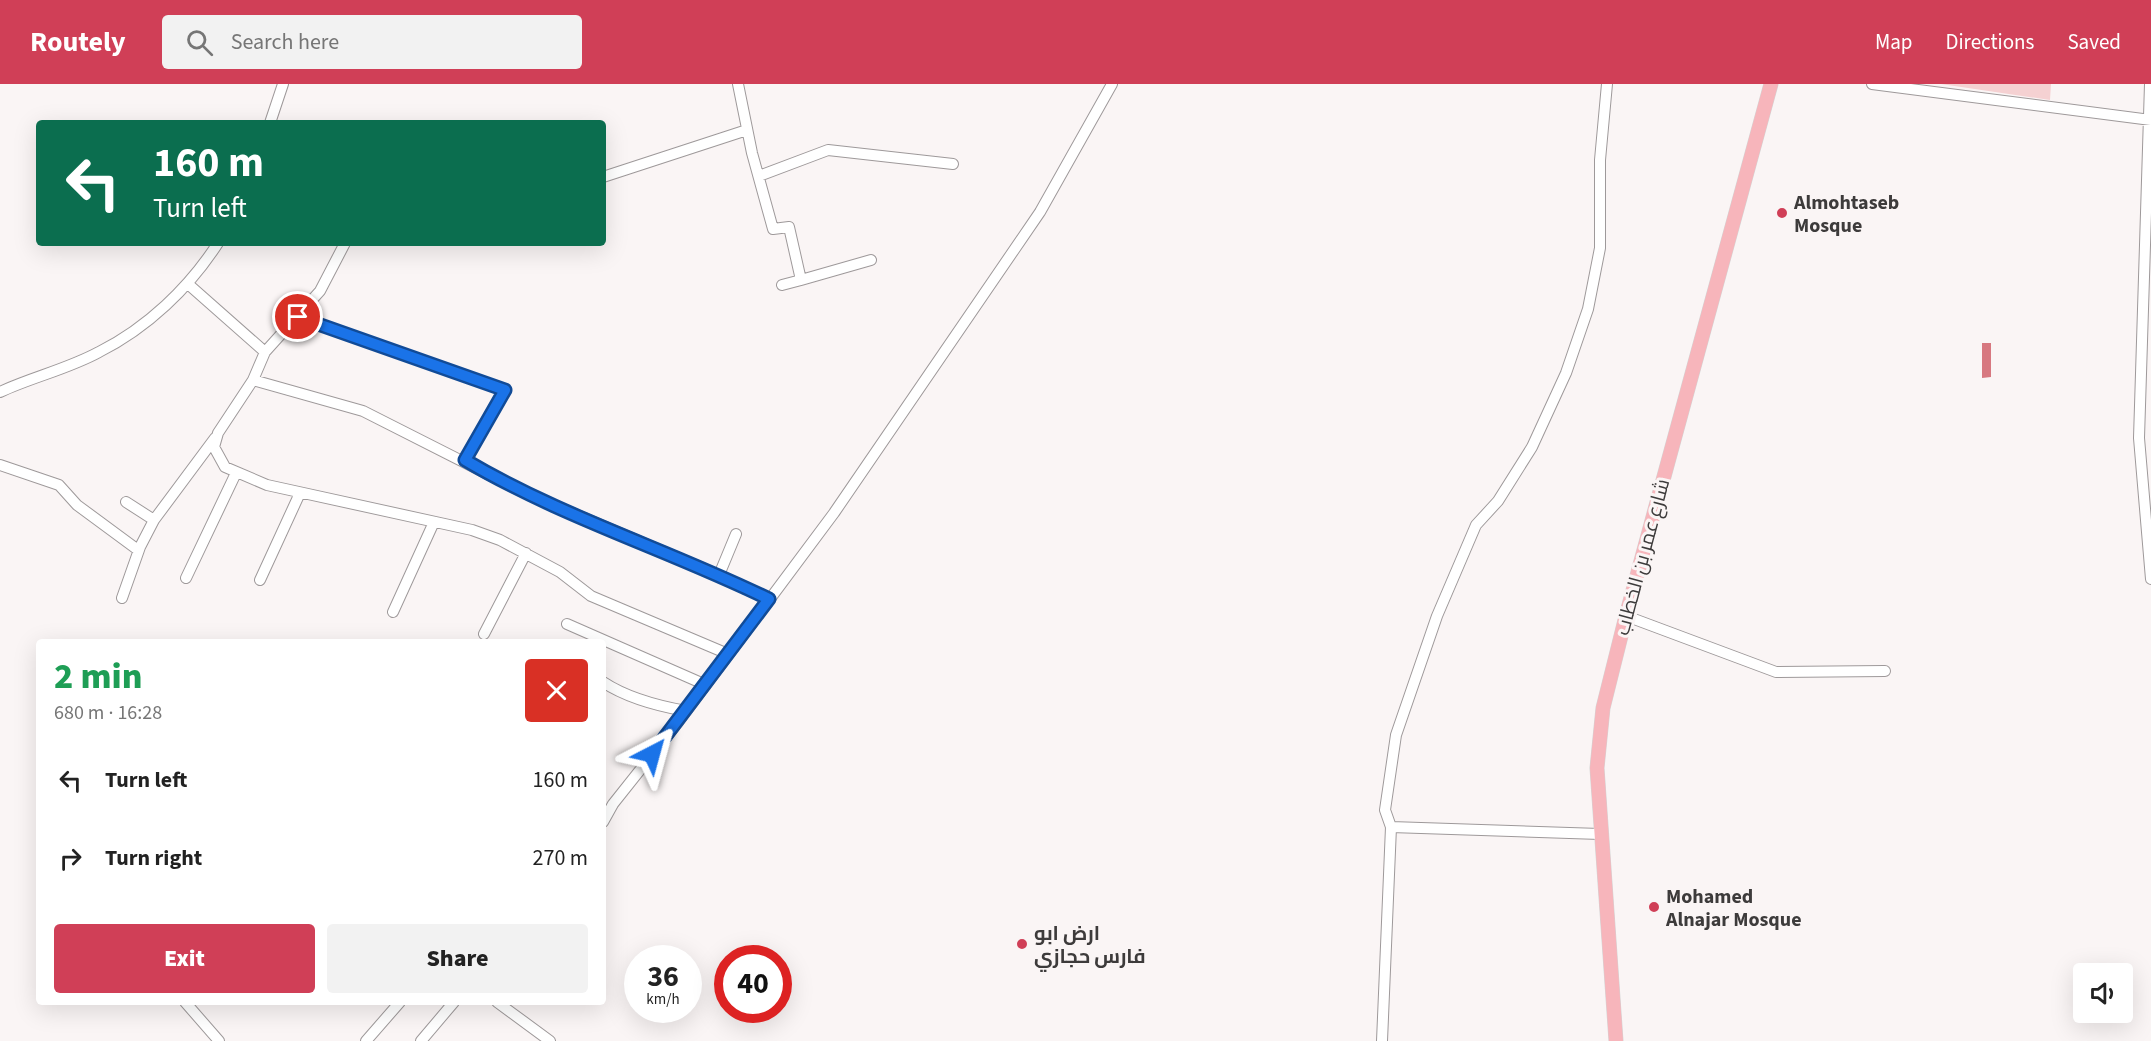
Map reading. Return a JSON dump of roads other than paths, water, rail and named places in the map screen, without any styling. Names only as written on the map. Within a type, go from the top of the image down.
[{"type":"main road","name":"شارع عمر بن الخطاب","points":[[1616,1041],[1600,834],[1597,768],[1599,738],[1608,684],[1770,84]]},
{"type":"street","points":[[271,120],[283,84]]},
{"type":"street","points":[[738,84],[747,130],[773,229],[789,227],[801,280]]},
{"type":"street","points":[[606,817],[613,804],[706,685],[841,503],[1040,212],[1112,84]]},
{"type":"street","points":[[1382,1041],[1391,827],[1385,810],[1396,735],[1437,616],[1476,525],[1498,501],[1532,447],[1566,373],[1588,309],[1600,248],[1600,160],[1607,84]]},
{"type":"street","points":[[1872,84],[2151,120]]},
{"type":"street","points":[[2150,84],[2151,120],[2145,195],[2139,438],[2151,579]]},
{"type":"street","points":[[606,176],[747,130]]},
{"type":"street","points":[[759,176],[828,150],[953,164]]},
{"type":"street","points":[[0,392],[99,353],[140,326],[188,284],[216,246]]},
{"type":"street","points":[[122,598],[138,550],[154,520],[218,433],[253,380],[265,352],[320,291],[343,246]]},
{"type":"street","points":[[782,285],[871,260]]},
{"type":"street","points":[[188,284],[265,352]]},
{"type":"street","points":[[298,317],[505,390],[465,460]]},
{"type":"street","points":[[253,380],[363,411],[465,460],[523,492],[719,575],[769,599]]},
{"type":"street","points":[[218,433],[214,447],[216,455],[225,467],[236,473],[300,494],[472,530],[526,552],[560,572],[591,596],[728,654]]},
{"type":"street","points":[[0,465],[59,485],[77,505],[138,550]]},
{"type":"street","points":[[186,578],[236,473]]},
{"type":"street","points":[[260,580],[300,494]]},
{"type":"street","points":[[126,502],[154,520]]},
{"type":"street","points":[[393,612],[434,522]]},
{"type":"street","points":[[719,575],[736,534]]},
{"type":"street","points":[[484,634],[526,552]]},
{"type":"street","points":[[1626,616],[1776,672],[1885,671]]},
{"type":"street","points":[[567,624],[601,639]]},
{"type":"street","points":[[606,641],[706,685]]},
{"type":"street","points":[[606,684],[613,689],[660,706],[686,711]]},
{"type":"street","points":[[1391,827],[1600,834]]},
{"type":"street","points":[[188,1005],[219,1041]]},
{"type":"street","points":[[366,1041],[397,1005]]},
{"type":"street","points":[[421,1041],[451,1005]]},
{"type":"street","points":[[501,1005],[550,1041]]},
{"type":"place","name":"Almohtaseb Mosque","points":[[1782,213]]},
{"type":"place","name":"Mohamed Alnajar Mosque","points":[[1654,907]]},
{"type":"place","name":"ارض ابو فارس حجازي","points":[[1022,944]]}]
